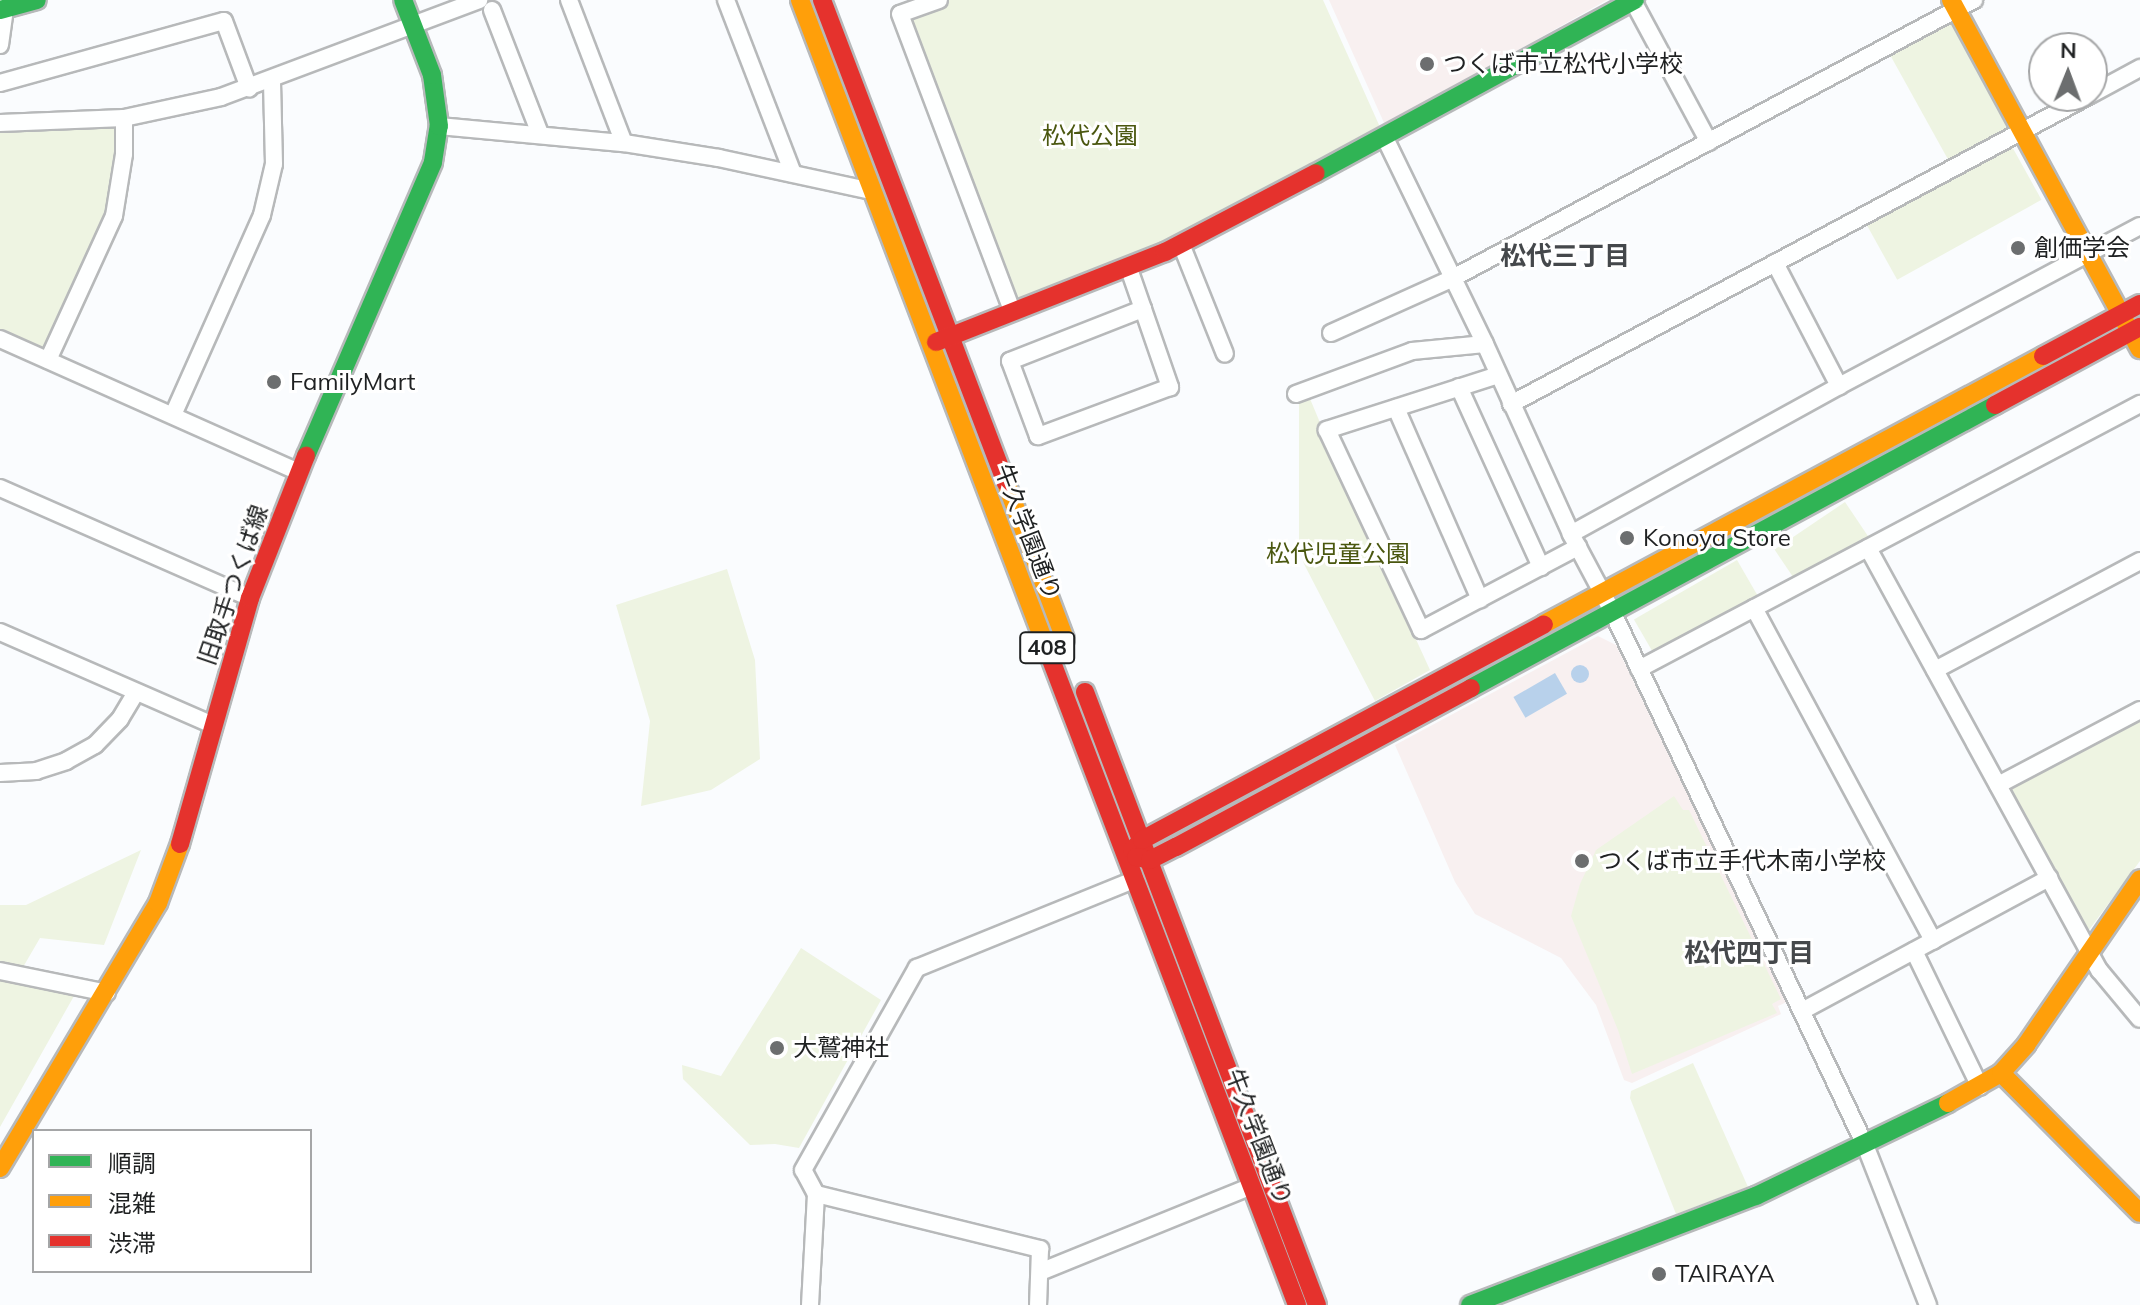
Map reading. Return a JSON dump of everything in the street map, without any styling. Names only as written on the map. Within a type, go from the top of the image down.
[{"type":"main road","points":[[4,6],[37,0]]},
{"type":"main road","name":"旧取手つくば線","points":[[0,1168],[158,903],[184,834],[250,598],[299,472],[433,162],[439,126],[432,75],[403,0]]},
{"type":"main road","name":"牛久学園通り","points":[[800,0],[1297,1305]]},
{"type":"main road","name":"牛久学園通り","points":[[822,0],[1070,654]]},
{"type":"main road","points":[[932,344],[1181,244],[1633,0]]},
{"type":"main road","points":[[1953,5],[2122,314],[2135,329],[2140,349]]},
{"type":"main road","points":[[1127,855],[1142,840],[2140,304]]},
{"type":"main road","points":[[1127,855],[1150,860],[2135,329]]},
{"type":"main road","name":"牛久学園通り","points":[[1081,680],[1317,1305]]},
{"type":"main road","points":[[1470,1305],[1501,1300],[1756,1196],[1980,1087],[2001,1073],[2026,1045],[2140,879]]},
{"type":"main road","points":[[2001,1073],[2140,1213]]},
{"type":"street","points":[[569,0],[624,143]]},
{"type":"street","points":[[726,0],[793,174]]},
{"type":"street","points":[[939,0],[898,7],[1012,311]]},
{"type":"street","points":[[1633,0],[1709,142]]},
{"type":"street","points":[[1331,333],[1451,279],[1709,142],[1953,5],[1974,0]]},
{"type":"street","points":[[0,123],[124,118],[249,88],[412,25],[485,5],[540,134]]},
{"type":"street","points":[[0,45],[4,6]]},
{"type":"street","points":[[0,83],[224,21],[249,88]]},
{"type":"street","points":[[2108,85],[2140,68]]},
{"type":"street","points":[[173,415],[262,215],[274,164],[272,80]]},
{"type":"street","points":[[1511,404],[2058,112]]},
{"type":"street","points":[[48,360],[114,216],[124,154],[124,118]]},
{"type":"street","points":[[439,126],[624,143],[872,191]]},
{"type":"street","points":[[1384,136],[1865,1145],[1928,1305]]},
{"type":"street","points":[[1498,375],[1327,430],[1421,630],[1541,567],[1574,540],[1839,386],[2140,226]]},
{"type":"street","points":[[1181,244],[1225,354]]},
{"type":"street","points":[[1775,263],[1839,386]]},
{"type":"street","points":[[1128,266],[1143,309],[1170,387],[1038,436],[1010,361],[1143,309]]},
{"type":"street","points":[[0,339],[299,472]]},
{"type":"street","points":[[1296,394],[1412,351],[1485,344]]},
{"type":"street","points":[[1459,387],[1541,567]]},
{"type":"street","points":[[1639,669],[2140,404]]},
{"type":"street","points":[[1396,408],[1480,599]]},
{"type":"street","points":[[0,488],[250,598]]},
{"type":"street","points":[[1868,548],[2089,952],[2118,997],[2140,1019]]},
{"type":"street","points":[[1935,670],[2140,561]]},
{"type":"street","points":[[1754,608],[1933,941]]},
{"type":"street","points":[[0,632],[213,725]]},
{"type":"street","points":[[0,773],[36,771],[66,761],[95,745],[120,719],[136,692]]},
{"type":"street","points":[[1998,785],[2140,710]]},
{"type":"street","points":[[1802,1011],[2049,878]]},
{"type":"street","points":[[810,1305],[816,1194],[803,1170],[917,968],[1136,879]]},
{"type":"street","points":[[1914,951],[1980,1087]]},
{"type":"street","points":[[0,971],[107,993]]},
{"type":"street","points":[[1040,1272],[1252,1186]]},
{"type":"street","points":[[816,1194],[1040,1249],[1038,1305]]},
{"type":"shaded area","name":"つくば市立松代小学校","points":[[1329,0],[1607,0],[1385,125]]},
{"type":"shaded area","name":"つくば市立手代木南小学校","points":[[1598,636],[1616,645],[1787,1002],[1778,1006],[1781,1014],[1632,1083],[1624,1080],[1596,1005],[1561,958],[1475,914],[1455,882],[1395,745]]},
{"type":"green space","name":"松代公園","points":[[939,0],[1323,0],[1384,136],[1224,223],[1012,311],[900,14]]},
{"type":"green space","points":[[1947,23],[1953,23],[2009,123],[2008,131],[1950,163],[1889,53]]},
{"type":"green space","points":[[124,118],[120,189],[48,360],[0,339],[0,123]]},
{"type":"green space","points":[[2010,143],[2042,200],[1897,280],[1866,223]]},
{"type":"green space","name":"松代児童公園","points":[[1308,394],[1321,425],[1319,427],[1430,670],[1375,701],[1304,564],[1299,547],[1299,398]]},
{"type":"green space","points":[[1845,502],[1871,541],[1801,588],[1775,550]]},
{"type":"green space","points":[[1737,560],[1760,600],[1657,659],[1634,620]]},
{"type":"green space","points":[[727,569],[755,660],[760,759],[711,790],[641,806],[650,721],[616,605]]},
{"type":"green space","points":[[2140,715],[2140,861],[2086,934],[2011,790],[2012,785]]},
{"type":"green space","points":[[1674,796],[1683,810],[1689,810],[1781,999],[1772,1004],[1777,1013],[1632,1074],[1618,1030],[1571,916],[1580,884],[1596,850]]},
{"type":"green space","points":[[141,850],[104,945],[40,938],[19,974],[74,996],[0,1127],[0,905],[26,905]]},
{"type":"green space","points":[[801,948],[881,1000],[799,1148],[775,1144],[750,1145],[683,1079],[682,1065],[721,1076]]},
{"type":"green space","points":[[1693,1063],[1748,1187],[1676,1214],[1630,1098],[1631,1091]]},
{"type":"water","points":[[1576,665],[1584,665],[1589,674],[1587,681],[1576,683],[1571,678],[1571,670]]},
{"type":"water","points":[[1555,673],[1567,694],[1525,718],[1513,697]]},
{"type":"traffic: fast","points":[[0,10],[37,0]]},
{"type":"traffic: fast","points":[[306,456],[433,162],[439,126],[432,75],[403,0]]},
{"type":"traffic: fast","points":[[1316,173],[1635,0]]},
{"type":"traffic: fast","points":[[1471,688],[1995,405]]},
{"type":"traffic: fast","points":[[1470,1305],[1756,1196],[1948,1103]]},
{"type":"traffic: slow","points":[[800,0],[1045,644]]},
{"type":"traffic: slow","points":[[1951,0],[2140,349]]},
{"type":"traffic: slow","points":[[1544,624],[2043,356]]},
{"type":"traffic: slow","points":[[1006,483],[1065,639]]},
{"type":"traffic: slow","points":[[0,1168],[158,903],[180,844]]},
{"type":"traffic: slow","points":[[1948,1103],[2001,1073],[2026,1045],[2140,879]]},
{"type":"traffic: slow","points":[[2001,1073],[2140,1213]]},
{"type":"traffic: jam","points":[[822,0],[1006,483]]},
{"type":"traffic: jam","points":[[936,342],[1165,252],[1316,173]]},
{"type":"traffic: jam","points":[[2043,356],[2140,304]]},
{"type":"traffic: jam","points":[[1995,405],[2140,327]]},
{"type":"traffic: jam","points":[[180,844],[250,598],[306,456]]},
{"type":"traffic: jam","points":[[1132,850],[1142,840],[1544,624]]},
{"type":"traffic: jam","points":[[1045,644],[1297,1305]]},
{"type":"traffic: jam","points":[[1136,857],[1150,860],[1176,847],[1471,688]]},
{"type":"traffic: jam","points":[[1085,692],[1317,1305]]},
{"type":"place","name":"つくば市立松代小学校","points":[[1427,64]]},
{"type":"place","name":"創価学会","points":[[2018,248]]},
{"type":"place","name":"FamilyMart","points":[[274,382]]},
{"type":"place","name":"Konoya Store","points":[[1627,538]]},
{"type":"place","name":"つくば市立手代木南小学校","points":[[1582,861]]},
{"type":"place","name":"大鷲神社","points":[[777,1048]]},
{"type":"place","name":"TAIRAYA","points":[[1659,1274]]},
{"type":"district","name":"松代三丁目","points":[[1565,256]]},
{"type":"district","name":"松代四丁目","points":[[1749,953]]}]
